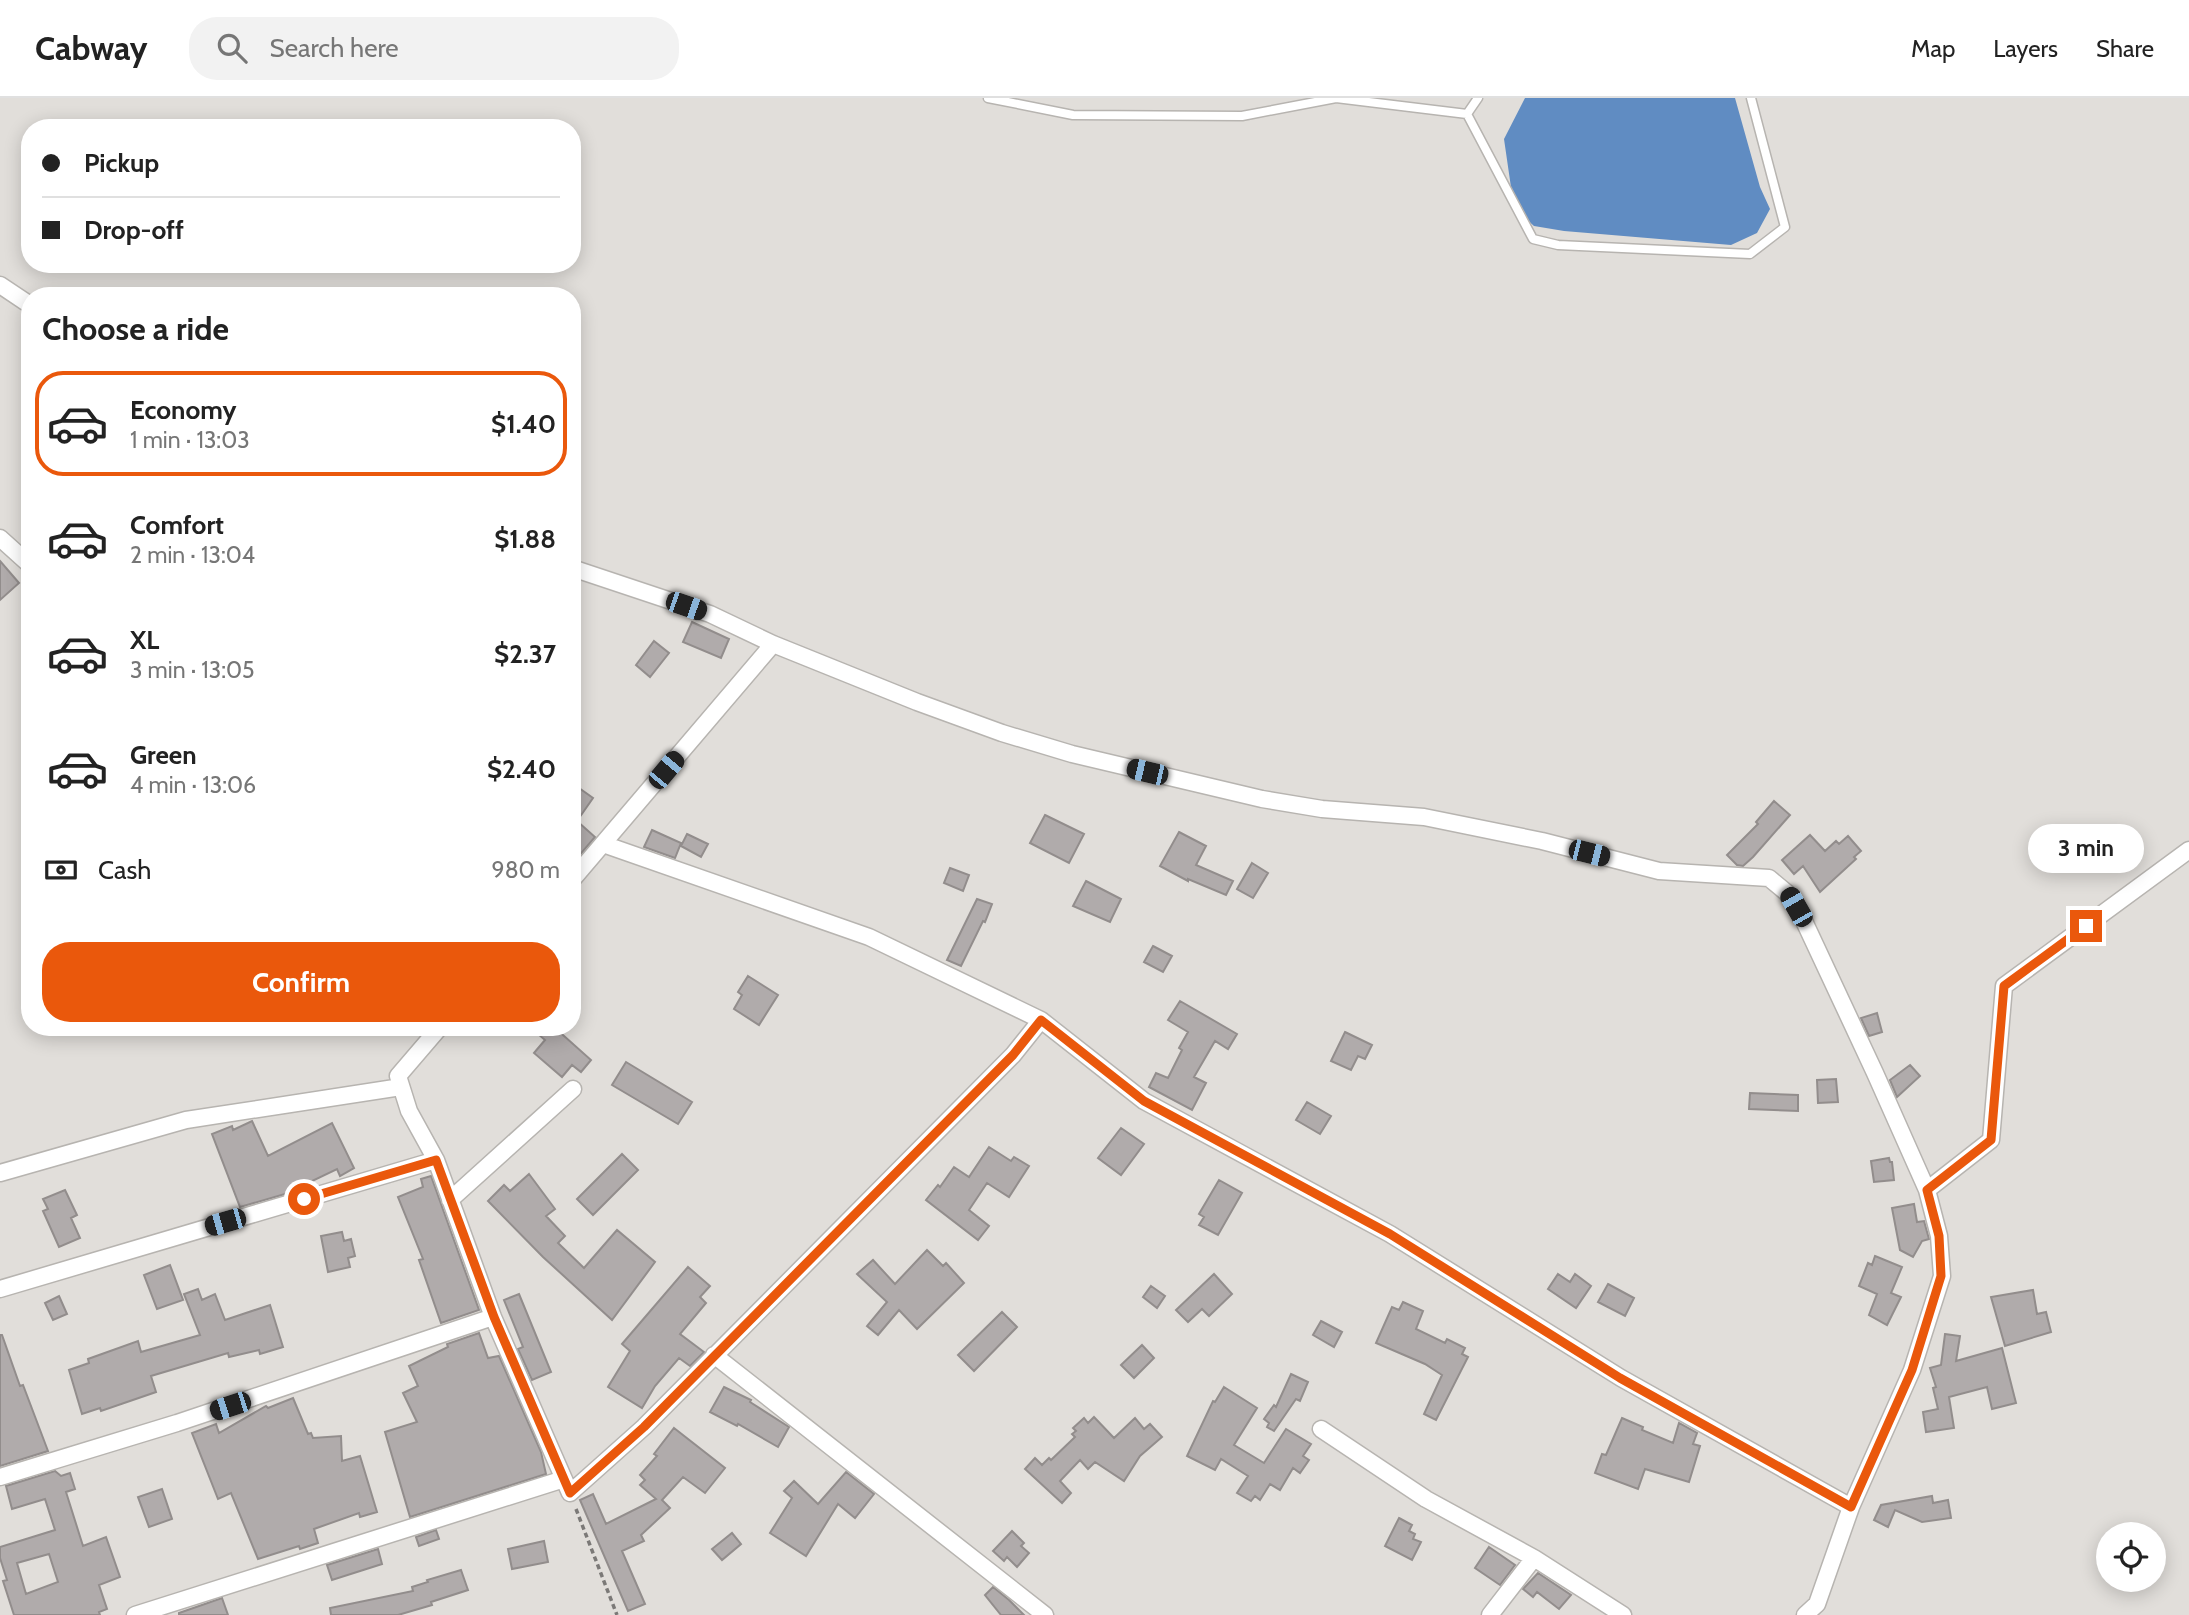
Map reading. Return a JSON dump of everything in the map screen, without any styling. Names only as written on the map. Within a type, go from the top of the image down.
[{"type":"street","points":[[0,285],[21,299]]},
{"type":"street","points":[[0,538],[21,557]]},
{"type":"street","points":[[581,571],[710,614],[773,644],[917,702],[1002,733],[1072,754],[1197,784],[1322,809],[1423,817],[1542,841],[1659,871],[1769,878],[1787,893],[1804,921],[1927,1190],[1939,1236],[1941,1276],[1912,1370],[1851,1507],[1811,1612]]},
{"type":"street","points":[[581,870],[773,644]]},
{"type":"street","points":[[603,844],[869,937],[1041,1020],[1144,1101],[1390,1234],[1620,1378],[1851,1507]]},
{"type":"street","points":[[1927,1190],[1991,1140],[2004,986],[2189,850]]},
{"type":"street","points":[[135,1615],[567,1486],[644,1427],[1013,1055],[1041,1020]]},
{"type":"street","points":[[432,1036],[398,1076],[401,1087],[409,1111],[436,1160],[494,1317],[567,1486]]},
{"type":"street","points":[[0,1173],[186,1120],[401,1087]]},
{"type":"street","points":[[450,1200],[573,1088]]},
{"type":"street","points":[[0,1289],[436,1160]]},
{"type":"street","points":[[0,1477],[177,1423],[494,1317]]},
{"type":"street","points":[[714,1355],[1045,1615]]},
{"type":"street","points":[[1321,1429],[1426,1499],[1534,1558],[1623,1615]]},
{"type":"street","points":[[1490,1615],[1534,1558]]},
{"type":"lane","points":[[988,98],[1073,115],[1242,116],[1336,98],[1466,114]]},
{"type":"lane","points":[[1466,114],[1478,98]]},
{"type":"lane","points":[[1466,114],[1533,239],[1558,245],[1750,254],[1785,227],[1751,98]]},
{"type":"path","points":[[567,1486],[617,1615]]},
{"type":"water","points":[[1525,98],[1735,98],[1760,187],[1770,209],[1757,233],[1731,245],[1534,226],[1514,208],[1504,139]]},
{"type":"building","points":[[0,561],[19,583],[0,600]]},
{"type":"building","points":[[692,622],[729,639],[721,658],[683,642]]},
{"type":"building","points":[[654,641],[669,653],[650,677],[636,665]]},
{"type":"building","points":[[581,789],[593,798],[581,815]]},
{"type":"building","points":[[1774,801],[1790,815],[1753,857],[1743,866],[1737,865],[1727,855],[1758,824],[1756,822]]},
{"type":"building","points":[[1045,815],[1084,834],[1069,863],[1030,843]]},
{"type":"building","points":[[581,825],[595,837],[581,853]]},
{"type":"building","points":[[652,830],[681,843],[675,858],[644,847]]},
{"type":"building","points":[[1179,832],[1206,846],[1196,865],[1233,881],[1226,895],[1188,881],[1160,866]]},
{"type":"building","points":[[687,834],[708,844],[701,857],[681,846]]},
{"type":"building","points":[[1810,835],[1825,851],[1836,841],[1839,844],[1848,836],[1861,851],[1854,857],[1856,859],[1820,892],[1803,866],[1794,874],[1782,860]]},
{"type":"building","points":[[1252,863],[1268,873],[1253,898],[1237,889]]},
{"type":"building","points":[[950,868],[969,875],[963,891],[944,883]]},
{"type":"building","points":[[1086,881],[1121,899],[1110,922],[1073,906]]},
{"type":"building","points":[[977,899],[992,904],[961,966],[947,960]]},
{"type":"building","points":[[1153,946],[1172,956],[1163,972],[1144,962]]},
{"type":"building","points":[[748,976],[778,995],[759,1025],[734,1009],[742,995],[738,992]]},
{"type":"building","points":[[1180,1001],[1237,1034],[1228,1049],[1215,1041],[1194,1077],[1206,1083],[1192,1110],[1149,1087],[1156,1073],[1168,1078],[1182,1050],[1179,1048],[1188,1032],[1168,1020]]},
{"type":"building","points":[[1877,1013],[1882,1032],[1869,1036],[1861,1018]]},
{"type":"building","points":[[1345,1032],[1372,1045],[1365,1059],[1358,1056],[1351,1070],[1331,1061]]},
{"type":"building","points":[[540,1036],[564,1036],[591,1060],[581,1072],[572,1065],[562,1077],[534,1053],[545,1040]]},
{"type":"building","points":[[626,1062],[692,1102],[678,1124],[612,1085]]},
{"type":"building","points":[[1910,1065],[1920,1076],[1897,1097],[1890,1080]]},
{"type":"building","points":[[1836,1079],[1838,1102],[1818,1103],[1817,1080]]},
{"type":"building","points":[[1750,1093],[1798,1095],[1798,1111],[1749,1109]]},
{"type":"building","points":[[1307,1102],[1331,1116],[1320,1134],[1296,1120]]},
{"type":"building","points":[[252,1121],[268,1156],[332,1123],[354,1168],[340,1176],[337,1169],[285,1194],[240,1207],[212,1134],[232,1126],[233,1130]]},
{"type":"building","points":[[1121,1128],[1144,1144],[1121,1175],[1098,1158]]},
{"type":"building","points":[[989,1147],[1011,1161],[1014,1157],[1029,1166],[1009,1197],[987,1183],[969,1210],[989,1226],[978,1240],[926,1200],[938,1185],[940,1187],[954,1167],[969,1177]]},
{"type":"building","points":[[622,1154],[638,1170],[593,1215],[577,1199]]},
{"type":"building","points":[[1889,1158],[1894,1180],[1874,1182],[1871,1161]]},
{"type":"building","points":[[529,1174],[555,1209],[546,1216],[565,1236],[558,1243],[584,1268],[617,1230],[655,1262],[612,1320],[543,1257],[488,1201],[504,1185],[510,1191]]},
{"type":"building","points":[[431,1176],[479,1310],[441,1323],[419,1260],[423,1259],[398,1197],[423,1187],[421,1179]]},
{"type":"building","points":[[1219,1180],[1242,1193],[1218,1235],[1199,1225],[1204,1217],[1199,1214]]},
{"type":"building","points":[[65,1190],[77,1215],[71,1218],[80,1238],[59,1247],[43,1211],[48,1209],[43,1199]]},
{"type":"building","points":[[1914,1204],[1917,1222],[1924,1221],[1929,1239],[1922,1241],[1913,1257],[1900,1250],[1892,1208]]},
{"type":"building","points":[[342,1232],[344,1241],[351,1239],[355,1256],[348,1258],[350,1267],[328,1272],[321,1236]]},
{"type":"building","points":[[927,1250],[943,1266],[946,1263],[964,1283],[917,1329],[899,1310],[878,1335],[867,1326],[887,1302],[857,1274],[873,1260],[895,1284]]},
{"type":"building","points":[[1875,1256],[1902,1267],[1891,1293],[1901,1297],[1887,1325],[1869,1315],[1877,1294],[1859,1286],[1868,1263],[1872,1265]]},
{"type":"building","points":[[170,1265],[183,1300],[157,1309],[144,1275]]},
{"type":"building","points":[[688,1267],[710,1286],[700,1297],[706,1303],[680,1334],[704,1352],[690,1366],[679,1358],[655,1386],[642,1408],[608,1387],[630,1351],[622,1344]]},
{"type":"building","points":[[1214,1274],[1232,1294],[1209,1316],[1202,1309],[1188,1322],[1176,1310]]},
{"type":"building","points":[[1558,1274],[1570,1282],[1575,1274],[1591,1286],[1576,1308],[1548,1289]]},
{"type":"building","points":[[1608,1284],[1634,1298],[1625,1316],[1598,1302]]},
{"type":"building","points":[[1151,1286],[1165,1296],[1157,1308],[1143,1297]]},
{"type":"building","points":[[198,1289],[202,1300],[215,1294],[225,1320],[270,1305],[283,1347],[260,1354],[259,1350],[229,1357],[228,1353],[151,1376],[156,1392],[101,1411],[100,1408],[82,1414],[69,1370],[89,1363],[88,1359],[138,1341],[141,1352],[200,1335],[184,1294]]},
{"type":"building","points":[[2033,1290],[2037,1314],[2046,1312],[2051,1332],[2005,1346],[1991,1297]]},
{"type":"building","points":[[519,1294],[551,1372],[532,1380],[518,1349],[523,1347],[504,1300]]},
{"type":"building","points":[[59,1296],[67,1314],[53,1320],[45,1303]]},
{"type":"building","points":[[1403,1302],[1423,1311],[1416,1329],[1445,1343],[1447,1339],[1465,1348],[1462,1354],[1468,1357],[1436,1420],[1424,1414],[1442,1375],[1425,1364],[1376,1343],[1392,1307],[1399,1310]]},
{"type":"building","points":[[1002,1312],[1017,1327],[974,1371],[958,1355]]},
{"type":"building","points":[[1321,1321],[1342,1332],[1334,1347],[1313,1335]]},
{"type":"building","points":[[479,1333],[488,1358],[499,1356],[541,1452],[546,1474],[410,1517],[385,1432],[417,1422],[403,1393],[418,1386],[409,1366],[448,1347],[447,1344]]},
{"type":"building","points":[[1945,1334],[1960,1336],[1956,1361],[2002,1348],[2016,1403],[1992,1409],[1987,1387],[1949,1397],[1954,1428],[1926,1432],[1923,1412],[1938,1409],[1933,1388],[1936,1387],[1930,1368],[1941,1365]]},
{"type":"building","points":[[0,1335],[20,1386],[23,1385],[48,1451],[0,1466]]},
{"type":"building","points":[[1142,1345],[1154,1358],[1134,1378],[1121,1365]]},
{"type":"building","points":[[1291,1374],[1308,1382],[1300,1401],[1296,1399],[1274,1431],[1267,1427],[1269,1423],[1264,1419],[1274,1405],[1276,1407]]},
{"type":"building","points":[[724,1387],[751,1400],[750,1402],[789,1427],[778,1447],[738,1424],[737,1426],[710,1412]]},
{"type":"building","points":[[1224,1387],[1257,1408],[1234,1445],[1264,1463],[1286,1429],[1311,1444],[1303,1456],[1309,1460],[1300,1473],[1293,1468],[1280,1490],[1270,1484],[1260,1500],[1255,1496],[1251,1501],[1237,1493],[1248,1476],[1221,1459],[1215,1470],[1187,1456],[1213,1401],[1215,1402]]},
{"type":"building","points":[[293,1398],[308,1434],[311,1433],[313,1438],[341,1436],[342,1461],[360,1456],[377,1512],[360,1517],[359,1513],[314,1529],[318,1543],[258,1559],[231,1493],[218,1499],[192,1433],[216,1424],[219,1433],[266,1406],[268,1408]]},
{"type":"building","points":[[1094,1417],[1114,1438],[1135,1418],[1144,1429],[1150,1424],[1162,1437],[1140,1456],[1124,1481],[1095,1462],[1088,1469],[1080,1460],[1060,1481],[1071,1493],[1062,1503],[1025,1469],[1035,1458],[1042,1465],[1049,1458],[1051,1460],[1075,1437],[1072,1434],[1076,1431],[1073,1428],[1084,1418],[1088,1423]]},
{"type":"building","points":[[1622,1418],[1673,1443],[1679,1423],[1697,1433],[1693,1444],[1700,1446],[1689,1482],[1645,1469],[1638,1489],[1595,1473]]},
{"type":"building","points":[[674,1428],[725,1468],[705,1493],[683,1477],[662,1500],[670,1508],[641,1535],[644,1541],[622,1551],[645,1604],[628,1611],[580,1500],[593,1494],[606,1524],[656,1499],[640,1485],[645,1480],[640,1475],[657,1456],[654,1454]]},
{"type":"building","points":[[55,1471],[61,1476],[70,1473],[75,1489],[66,1492],[83,1546],[106,1537],[120,1577],[99,1585],[107,1609],[99,1612],[100,1615],[14,1615],[3,1581],[7,1580],[0,1558],[0,1547],[55,1530],[45,1499],[12,1509],[6,1486]],"holes":[[[49,1554],[58,1582],[26,1594],[17,1563]]]},
{"type":"building","points":[[846,1472],[874,1494],[855,1518],[838,1504],[806,1556],[770,1533],[792,1498],[784,1491],[794,1481],[818,1504]]},
{"type":"building","points":[[162,1489],[172,1519],[149,1527],[138,1497]]},
{"type":"building","points":[[1932,1496],[1933,1503],[1948,1500],[1951,1518],[1922,1522],[1895,1510],[1888,1527],[1874,1520],[1881,1505]]},
{"type":"building","points":[[1399,1518],[1412,1525],[1409,1531],[1415,1534],[1413,1539],[1421,1542],[1412,1560],[1385,1546]]},
{"type":"building","points":[[436,1530],[439,1539],[419,1546],[416,1537]]},
{"type":"building","points":[[1012,1531],[1024,1543],[1021,1546],[1029,1553],[1017,1567],[1007,1557],[1004,1561],[993,1551]]},
{"type":"building","points":[[732,1533],[741,1544],[722,1560],[712,1549]]},
{"type":"building","points":[[544,1541],[548,1562],[512,1569],[508,1549]]},
{"type":"building","points":[[1489,1547],[1515,1565],[1500,1585],[1475,1568]]},
{"type":"building","points":[[378,1549],[382,1564],[332,1580],[327,1565]]},
{"type":"building","points":[[461,1570],[468,1590],[431,1602],[432,1605],[398,1615],[331,1615],[330,1608],[413,1591],[412,1587],[428,1582],[427,1580]]},
{"type":"building","points":[[1538,1573],[1571,1595],[1559,1609],[1537,1592],[1533,1597],[1523,1589]]},
{"type":"building","points":[[993,1587],[1024,1615],[1001,1615],[985,1595]]},
{"type":"building","points":[[222,1598],[228,1615],[179,1615],[179,1613]]},
{"type":"route","points":[[304,1199],[436,1160],[494,1317],[570,1493],[644,1427],[1013,1055],[1041,1020],[1144,1101],[1390,1234],[1620,1378],[1851,1507],[1912,1370],[1941,1276],[1939,1236],[1927,1190],[1991,1140],[2004,986],[2086,926]]}]
